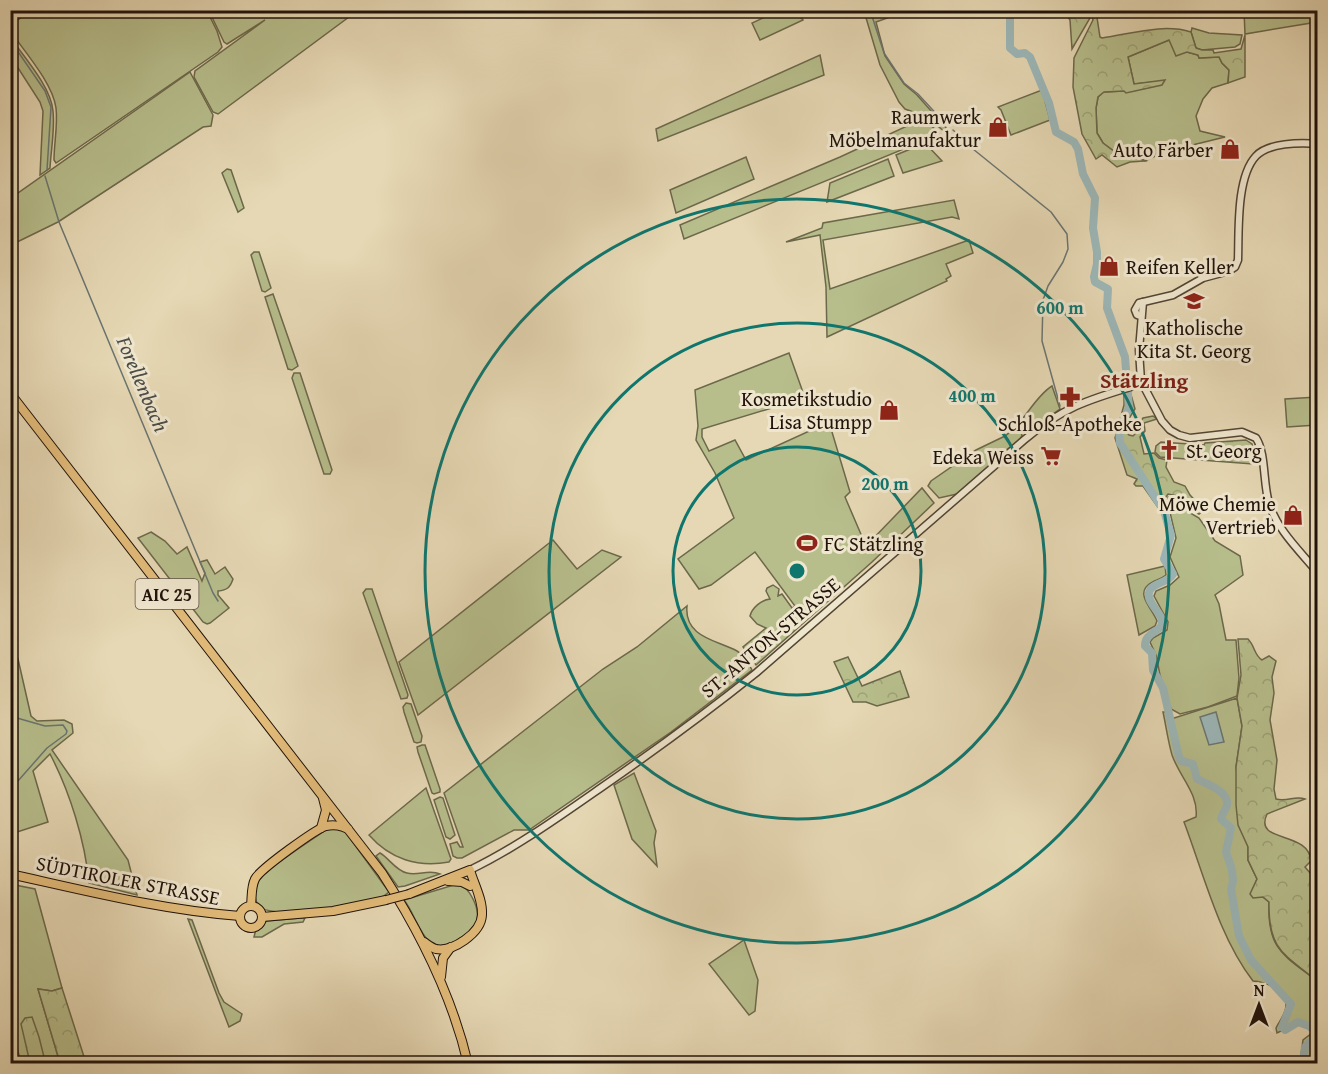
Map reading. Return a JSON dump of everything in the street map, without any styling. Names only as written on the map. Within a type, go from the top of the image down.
[{"type":"main road","name":"AIC 25","points":[[10,393],[382,873],[422,941],[441,982],[468,1064]]},
{"type":"main road","points":[[321,828],[326,810],[322,796]]},
{"type":"main road","points":[[251,906],[252,887],[256,876],[321,828],[334,825],[350,830]]},
{"type":"main road","points":[[262,917],[312,914],[356,907],[409,894],[470,870]]},
{"type":"main road","points":[[422,941],[438,949],[452,946],[471,936],[480,925],[482,911],[470,870]]},
{"type":"main road","points":[[470,870],[470,886],[480,902]]},
{"type":"main road","name":"SÜDTIROLER STRASSE","points":[[10,874],[136,902],[187,911],[240,916]]},
{"type":"main road","points":[[441,882],[457,881],[470,886]]},
{"type":"main road","points":[[251,906],[259,909],[262,917],[258,924],[252,927],[243,924],[240,916],[243,909],[251,906]]},
{"type":"main road","points":[[441,982],[442,958],[452,946]]},
{"type":"street","points":[[1317,144],[1301,142],[1280,146],[1259,153],[1252,160],[1240,198],[1238,260],[1232,270],[1195,281],[1173,295],[1143,302],[1140,316],[1139,350],[1141,381],[1162,421],[1170,430],[1190,438],[1242,432],[1256,438],[1260,447],[1267,495],[1272,510],[1283,531],[1317,573]]},
{"type":"street","name":"ST.-ANTON-STRASSE","points":[[470,870],[507,851],[554,821],[680,733],[756,673],[1028,437],[1057,415],[1076,405],[1141,381]]},
{"type":"green space","points":[[32,10],[207,11],[222,47],[218,52],[56,163],[54,160],[56,108],[54,99],[38,68],[11,32],[11,25]]},
{"type":"green space","points":[[209,11],[357,11],[218,114],[213,112],[194,77],[195,71],[265,20],[227,44]]},
{"type":"green space","points":[[778,11],[795,11],[803,20],[760,40],[752,23]]},
{"type":"green space","points":[[864,11],[893,11],[896,15],[876,22],[885,56],[904,84],[948,130],[945,132],[927,117],[905,109],[899,102],[880,65]]},
{"type":"green space","points":[[1064,11],[1088,11],[1090,18],[1072,49],[1070,20]]},
{"type":"green space","points":[[1091,11],[1096,11],[1102,38],[1147,30],[1180,30],[1191,32],[1196,48],[1213,50],[1214,53],[1241,49],[1245,35],[1245,77],[1228,83],[1229,70],[1219,57],[1199,58],[1198,55],[1187,52],[1176,56],[1169,40],[1128,57],[1134,84],[1165,80],[1162,85],[1126,93],[1124,91],[1104,92],[1098,97],[1096,108],[1097,133],[1103,143],[1115,152],[1127,152],[1145,161],[1130,162],[1117,167],[1102,155],[1096,159],[1082,134],[1073,87],[1074,58],[1093,20]]},
{"type":"green space","points":[[1244,11],[1317,11],[1317,22],[1245,34]]},
{"type":"green space","points":[[1192,28],[1209,33],[1242,35],[1240,44],[1235,47],[1202,50],[1196,48]]},
{"type":"green space","points":[[10,37],[36,72],[47,92],[53,111],[50,168],[40,175],[43,111],[40,102],[11,57]]},
{"type":"green space","points":[[1169,40],[1187,52],[1198,55],[1199,58],[1219,57],[1229,70],[1228,83],[1212,88],[1203,99],[1196,116],[1200,131],[1225,137],[1164,152],[1145,161],[1127,152],[1115,152],[1103,143],[1097,133],[1098,97],[1103,92],[1124,91],[1165,81],[1134,84],[1128,57]]},
{"type":"green space","points":[[820,55],[824,75],[658,141],[656,129]]},
{"type":"green space","points":[[190,72],[213,115],[211,126],[203,127],[58,222],[11,245],[11,198]]},
{"type":"green space","points":[[1042,90],[1050,120],[1011,135],[998,107]]},
{"type":"green space","points":[[922,119],[939,132],[938,135],[684,239],[680,225],[840,157]]},
{"type":"green space","points":[[925,143],[942,161],[903,173],[896,155]]},
{"type":"green space","points":[[746,157],[754,179],[676,213],[670,190]]},
{"type":"green space","points":[[888,159],[894,176],[827,202],[830,183]]},
{"type":"green space","points":[[227,169],[231,170],[244,208],[238,212],[222,173]]},
{"type":"green space","points":[[954,200],[959,219],[952,217],[823,240],[830,289],[969,240],[973,253],[946,264],[951,276],[946,279],[947,281],[827,337],[826,287],[820,235],[786,242],[822,228],[823,223]]},
{"type":"green space","points":[[259,252],[271,288],[265,292],[262,291],[251,255]]},
{"type":"green space","points":[[273,294],[298,366],[292,370],[288,369],[265,297]]},
{"type":"green space","name":"FC Stätzling","points":[[789,353],[805,398],[702,429],[702,437],[709,451],[735,440],[746,460],[829,422],[850,492],[845,497],[866,546],[922,488],[934,503],[872,562],[756,665],[743,647],[766,628],[757,624],[750,616],[757,605],[770,599],[767,588],[773,585],[779,589],[778,596],[782,594],[792,608],[795,606],[755,552],[711,585],[699,589],[678,559],[734,518],[715,473],[696,440],[698,426],[695,390]]},
{"type":"green space","points":[[294,373],[300,373],[332,470],[330,474],[324,474],[292,378]]},
{"type":"green space","points":[[1052,386],[1060,409],[1030,430],[1025,430],[1020,422]]},
{"type":"green space","points":[[1130,391],[1135,409],[1123,428],[1133,436],[1140,429],[1143,418],[1153,416],[1157,419],[1144,423],[1145,431],[1140,437],[1144,454],[1154,453],[1159,458],[1167,460],[1166,467],[1174,482],[1185,486],[1204,510],[1199,514],[1187,508],[1182,497],[1168,494],[1165,498],[1169,508],[1162,513],[1143,486],[1134,484],[1137,479],[1127,475],[1115,438],[1124,405],[1124,393]]},
{"type":"green space","points":[[1317,397],[1317,425],[1287,427],[1285,399]]},
{"type":"green space","points":[[1018,428],[1022,435],[1021,438],[957,494],[939,498],[928,486],[931,481],[976,450],[1005,436]]},
{"type":"green space","points":[[1246,440],[1252,444],[1253,464],[1160,457],[1155,452],[1156,446],[1161,442],[1204,445],[1205,443]]},
{"type":"green space","points":[[1168,497],[1179,498],[1185,510],[1199,518],[1215,541],[1240,556],[1243,575],[1215,595],[1226,640],[1236,640],[1239,678],[1237,696],[1180,714],[1171,709],[1156,655],[1150,642],[1167,630],[1168,622],[1154,596],[1156,591],[1170,585],[1179,577],[1170,557],[1176,538]]},
{"type":"green space","points":[[151,532],[165,541],[177,554],[187,547],[202,581],[205,573],[200,562],[207,560],[215,574],[225,567],[233,579],[228,588],[218,591],[218,595],[229,608],[210,623],[203,622],[138,538]]},
{"type":"green space","points":[[553,540],[577,569],[602,550],[621,557],[418,715],[399,662]]},
{"type":"green space","points":[[1165,566],[1166,575],[1150,583],[1144,593],[1146,603],[1157,621],[1155,626],[1139,635],[1127,575]]},
{"type":"green space","points":[[366,589],[372,589],[408,695],[407,698],[401,699],[363,593]]},
{"type":"green space","points":[[687,606],[687,616],[696,631],[739,653],[746,659],[752,670],[671,732],[529,830],[514,830],[462,858],[453,856],[450,844],[457,842],[460,847],[463,847],[444,793],[603,669],[637,647]]},
{"type":"green space","points":[[1238,639],[1248,639],[1257,656],[1262,660],[1269,656],[1276,661],[1272,677],[1274,693],[1270,720],[1277,760],[1274,789],[1276,799],[1305,799],[1267,814],[1265,823],[1268,830],[1274,834],[1293,840],[1308,851],[1311,861],[1305,867],[1317,881],[1317,981],[1287,957],[1275,941],[1269,918],[1269,902],[1263,897],[1253,898],[1250,894],[1257,879],[1248,860],[1248,847],[1238,825],[1236,805],[1236,767],[1242,726],[1237,698],[1241,675]]},
{"type":"green space","points":[[848,657],[862,686],[900,671],[909,697],[877,706],[866,702],[853,702],[834,662]]},
{"type":"green space","points":[[18,659],[31,716],[37,721],[64,720],[72,724],[73,733],[52,750],[128,860],[137,895],[89,883],[76,817],[50,754],[33,771],[48,822],[11,834],[10,662]]},
{"type":"green space","points":[[1237,698],[1242,726],[1236,767],[1248,860],[1257,879],[1253,889],[1269,902],[1271,931],[1280,950],[1317,981],[1317,1063],[1300,1063],[1303,1040],[1312,1033],[1310,1028],[1298,1023],[1277,1033],[1276,1028],[1286,1009],[1283,995],[1275,988],[1253,981],[1241,964],[1213,905],[1184,822],[1196,817],[1196,809],[1192,793],[1172,755],[1163,712],[1167,712],[1178,759],[1181,758],[1171,719]]},
{"type":"green space","points":[[406,703],[411,704],[422,736],[421,742],[414,742],[404,712],[403,707]]},
{"type":"green space","points":[[425,745],[440,789],[440,792],[434,794],[418,752],[417,747]]},
{"type":"green space","points":[[634,773],[656,831],[654,843],[657,866],[632,839],[614,785]]},
{"type":"green space","points":[[426,788],[451,859],[449,862],[426,864],[405,860],[386,850],[369,835]]},
{"type":"green space","points":[[443,798],[455,835],[450,839],[446,837],[434,800]]},
{"type":"green space","points":[[329,828],[344,830],[389,892],[381,898],[318,909],[283,912],[269,911],[260,907],[255,890],[264,873]]},
{"type":"green space","points":[[380,853],[403,872],[440,874],[398,887],[376,856]]},
{"type":"green space","points":[[10,884],[35,889],[62,988],[52,991],[38,989],[60,1063],[21,1063],[10,1019]]},
{"type":"green space","points":[[457,884],[467,889],[473,899],[476,905],[477,922],[472,929],[455,942],[442,946],[436,945],[423,934],[404,900]]},
{"type":"green space","points":[[305,918],[303,922],[284,924],[262,937],[254,937],[256,929],[267,921]]},
{"type":"green space","points":[[188,919],[192,920],[224,1002],[242,1014],[240,1021],[229,1027]]},
{"type":"green space","points":[[744,940],[758,980],[755,1011],[749,1015],[709,964]]},
{"type":"green space","points":[[62,988],[86,1063],[60,1063],[38,989],[52,991]]},
{"type":"green space","points":[[32,1017],[45,1061],[43,1063],[30,1063],[21,1024],[25,1018]]},
{"type":"water","points":[[1216,712],[1224,742],[1209,745],[1200,717]]},
{"type":"waterway","points":[[870,10],[884,53],[904,83],[918,94],[942,120]]},
{"type":"waterway","points":[[1010,10],[1010,48],[1017,54],[1025,53],[1030,57],[1049,103],[1056,132],[1074,142],[1078,149],[1083,174],[1095,198],[1093,228],[1097,264],[1094,277],[1095,282],[1108,289],[1107,308],[1125,357],[1129,408],[1119,430],[1120,443],[1164,511],[1171,535],[1164,559],[1173,574],[1152,587],[1149,594],[1151,602],[1161,617],[1162,624],[1148,637],[1145,646],[1152,653],[1153,670],[1163,688],[1181,761],[1193,764],[1197,779],[1216,788],[1227,800],[1221,819],[1231,828],[1226,852],[1232,870],[1231,889],[1239,936],[1251,960],[1291,1004],[1282,1027],[1285,1030],[1298,1022],[1309,1026],[1316,1032],[1314,1038],[1305,1047],[1303,1064]]},
{"type":"waterway","name":"Forellenbach","points":[[10,40],[45,91],[51,107],[47,170]]},
{"type":"waterway","points":[[953,130],[1051,212],[1067,234],[1068,249],[1043,300],[1042,341],[1060,406]]},
{"type":"waterway","name":"Forellenbach","points":[[45,176],[59,222],[218,601]]},
{"type":"waterway","points":[[10,716],[45,726],[63,725],[67,731],[47,748],[10,790]]},
{"type":"place","name":"Raumwerk Möbelmanufaktur","points":[[998,127]]},
{"type":"place","name":"Auto Färber","points":[[1230,149]]},
{"type":"place","name":"Reifen Keller","points":[[1109,266]]},
{"type":"place","name":"Katholische Kita St. Georg","points":[[1194,301]]},
{"type":"place","name":"Schloß-Apotheke","points":[[1070,397]]},
{"type":"place","name":"Kosmetikstudio Lisa Stumpp","points":[[889,410]]},
{"type":"place","name":"St. Georg","points":[[1169,450]]},
{"type":"place","name":"Edeka Weiss","points":[[1051,456]]},
{"type":"place","name":"Möwe Chemie Vertrieb","points":[[1293,515]]},
{"type":"place","name":"FC Stätzling","points":[[807,543]]},
{"type":"district","name":"Stätzling","points":[[1144,380]]}]
